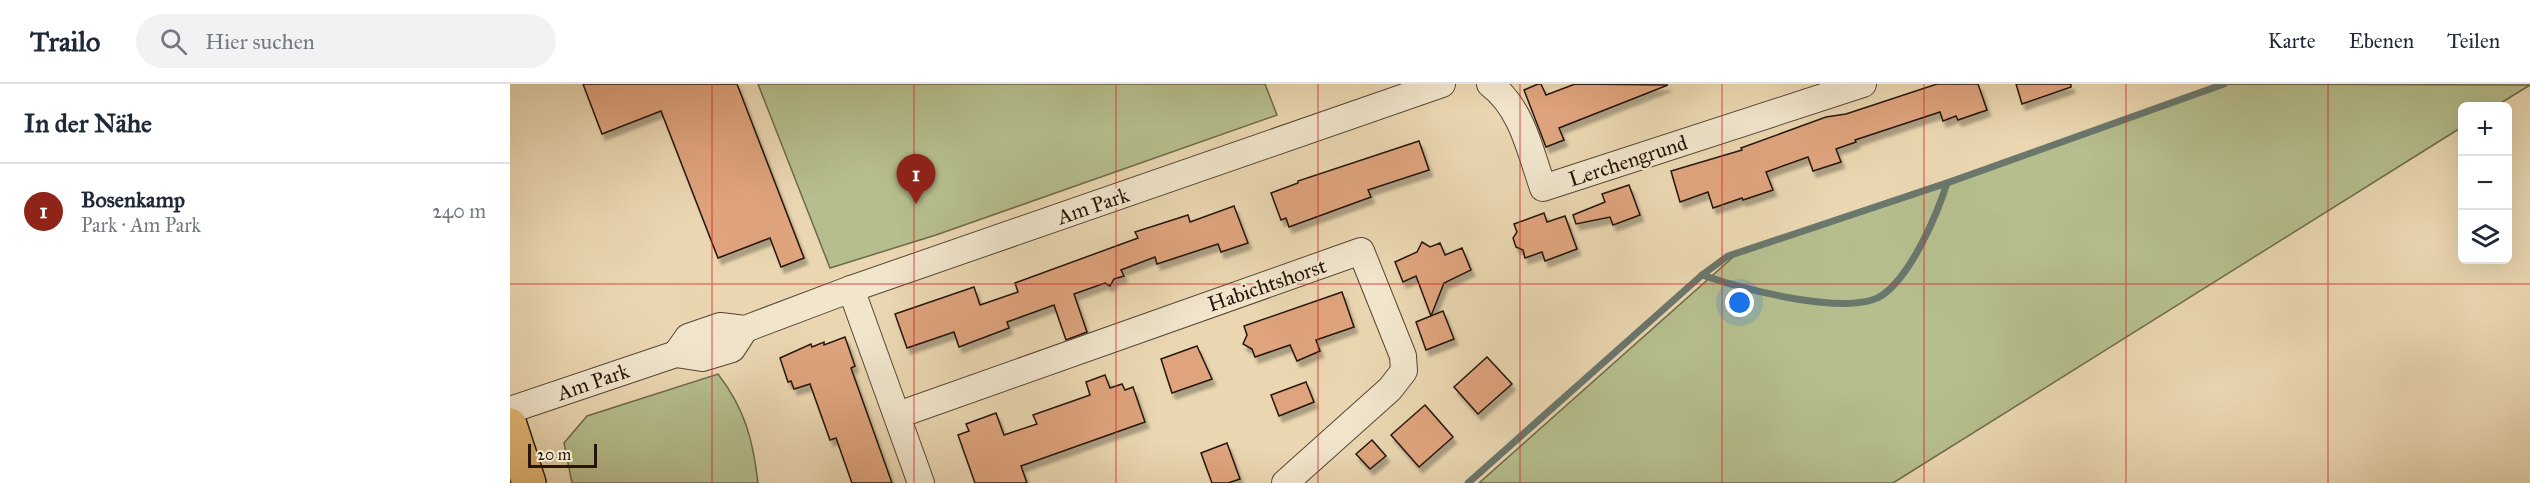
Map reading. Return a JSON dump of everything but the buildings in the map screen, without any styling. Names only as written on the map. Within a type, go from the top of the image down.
[{"type":"main road","points":[[510,425],[529,483]]},
{"type":"street","name":"Am Park","points":[[510,410],[676,354],[688,337],[720,326],[745,329],[851,289],[1442,84]]},
{"type":"street","name":"Lerchengrund","points":[[1490,84],[1503,94],[1516,113],[1543,188],[1822,91],[1863,84]]},
{"type":"street","name":"Habichtshorst","points":[[898,415],[1361,251],[1403,356],[1404,371],[1390,389],[1286,483]]},
{"type":"street","points":[[851,289],[921,483]]},
{"type":"green space","points":[[758,84],[1265,84],[1277,115],[936,235],[830,268]]},
{"type":"green space","points":[[2220,84],[2530,85],[2502,102],[2458,102],[2458,130],[1893,483],[1479,483],[1741,250],[2137,116]]},
{"type":"green space","points":[[718,374],[735,400],[746,426],[758,483],[572,483],[564,443],[587,416]]},
{"type":"waterway","points":[[1468,483],[1702,275],[1728,256],[1947,183],[2224,84]]},
{"type":"waterway","points":[[1702,275],[1795,299],[1847,303],[1868,301],[1884,294],[1894,285],[1914,258],[1930,227],[1947,183]]},
{"type":"place","name":"Bosenkamp","points":[[916,204]]}]
